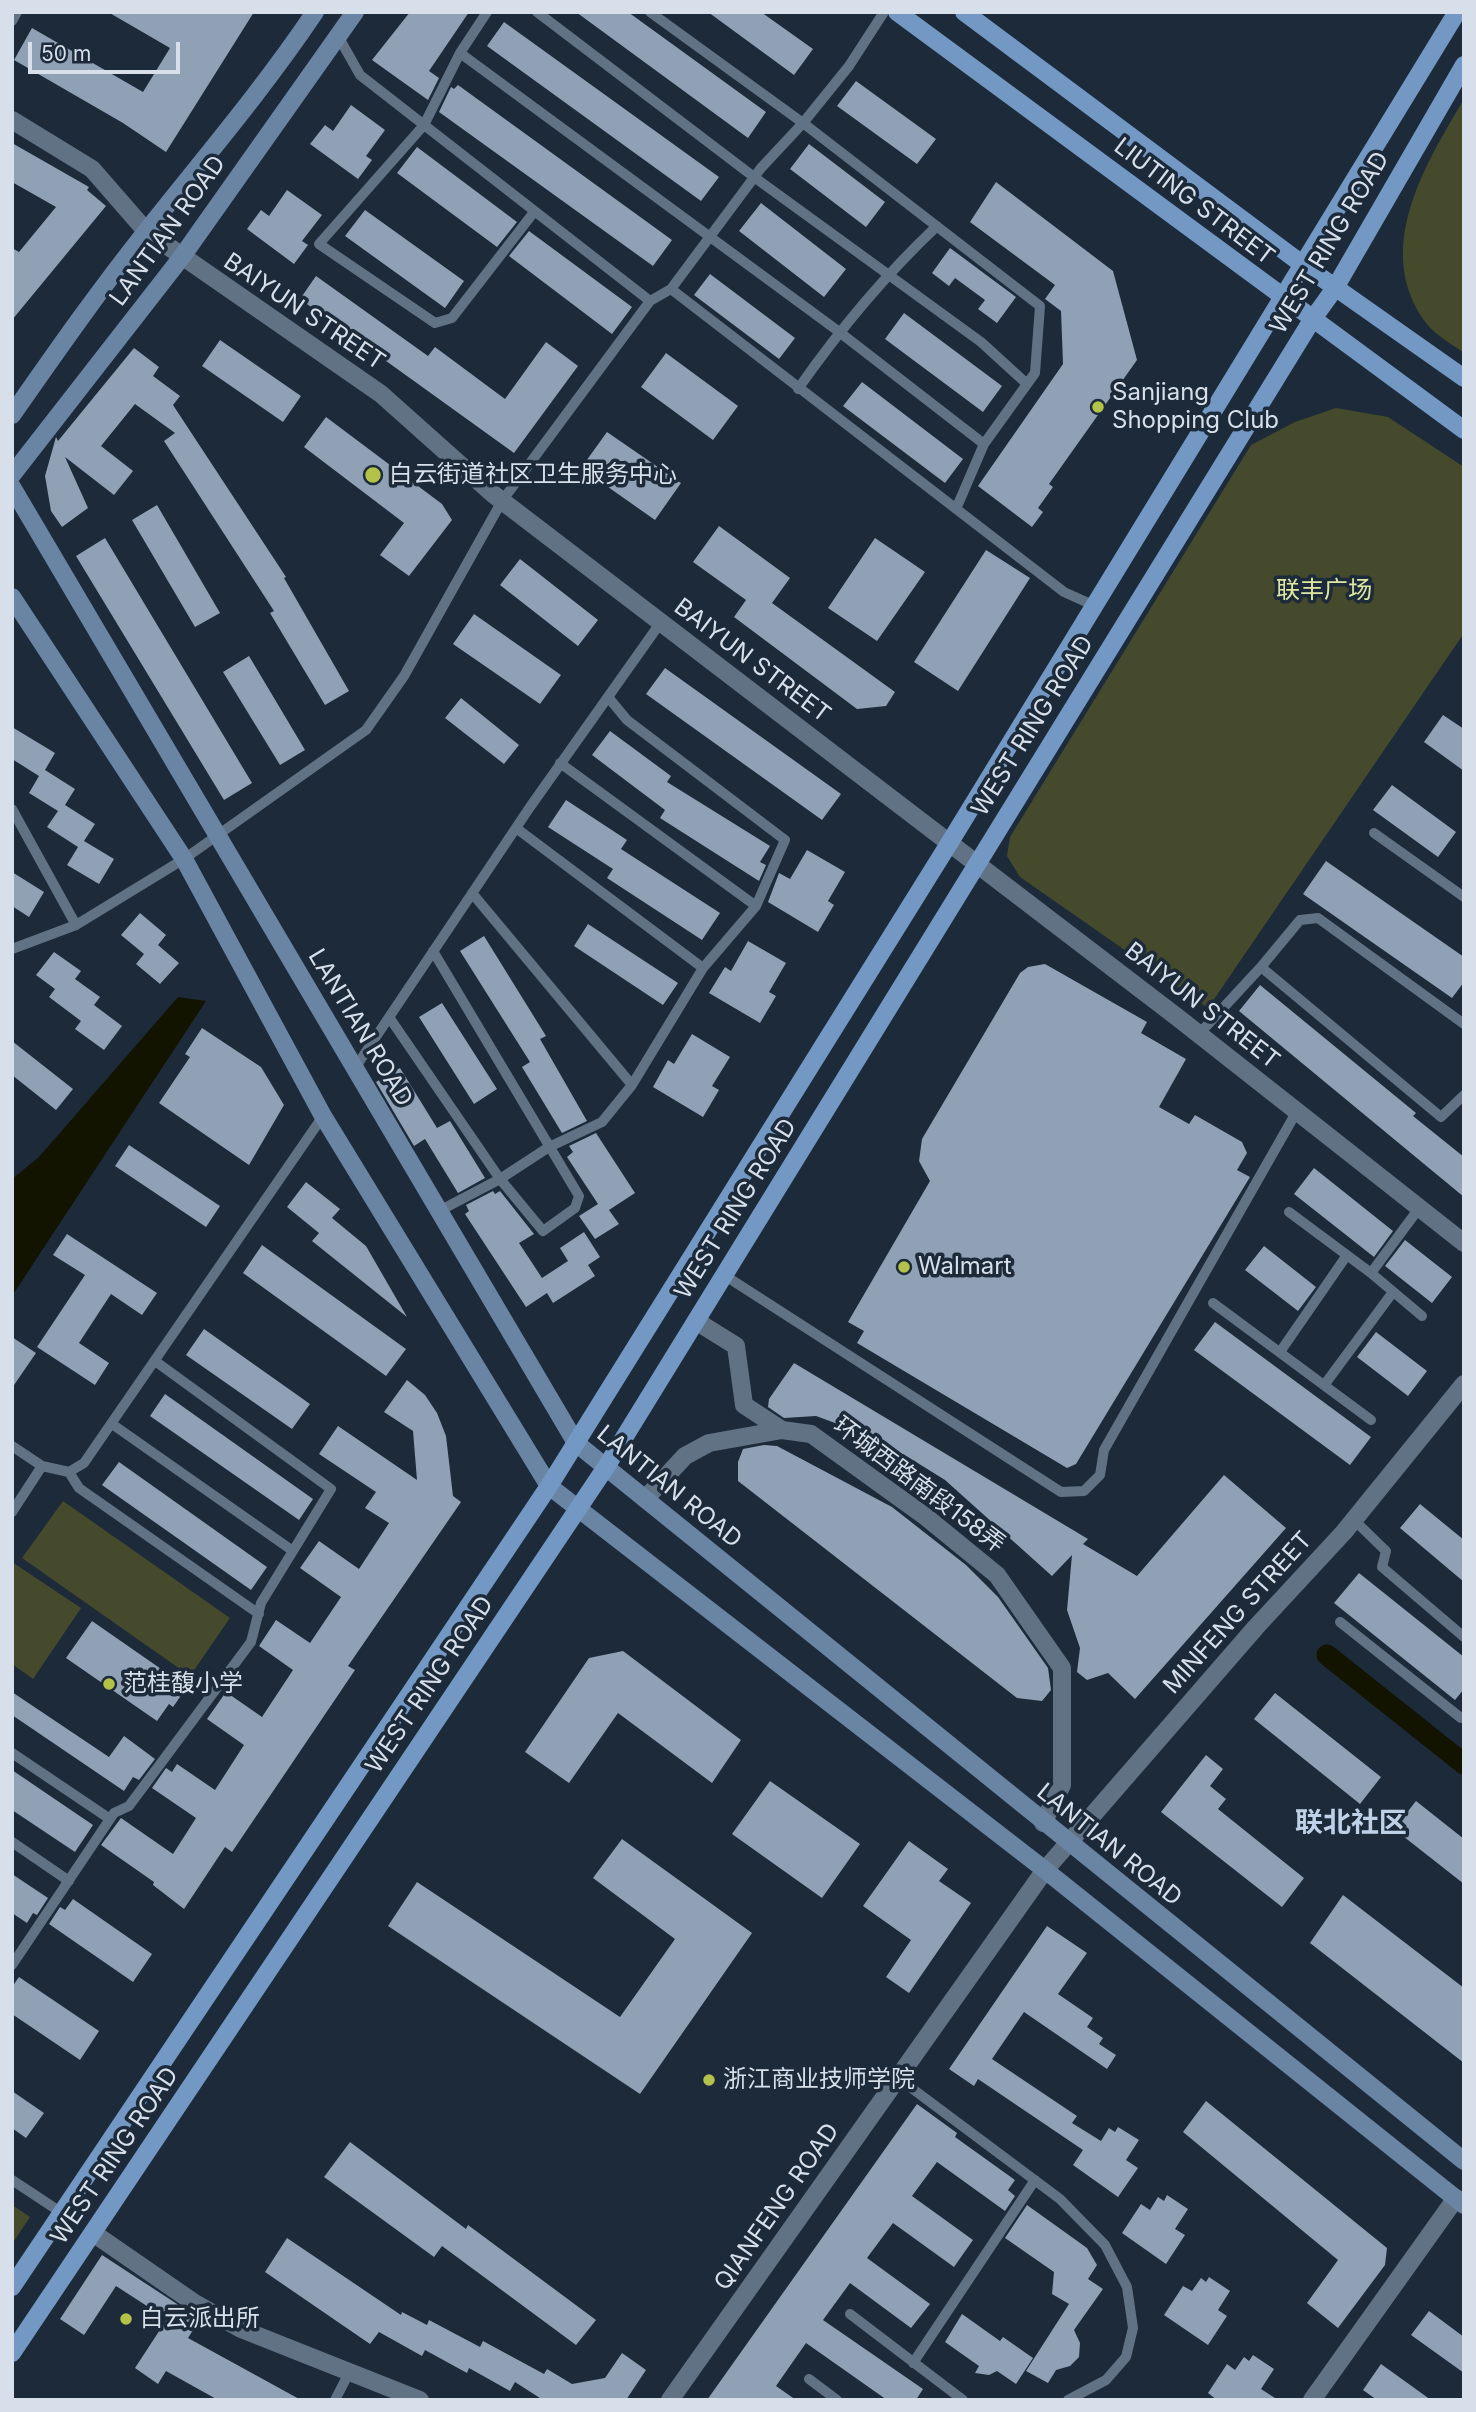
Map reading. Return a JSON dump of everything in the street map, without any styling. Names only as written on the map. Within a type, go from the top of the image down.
[{"type":"main road","name":"LIUTING STREET","points":[[897,12],[1464,430]]},
{"type":"main road","name":"LIUTING STREET","points":[[964,12],[1302,264],[1464,378]]},
{"type":"main road","name":"WEST RING ROAD","points":[[12,2287],[549,1486],[1095,606],[1453,14]]},
{"type":"main road","name":"WEST RING ROAD","points":[[12,2353],[606,1467],[1312,320],[1335,288],[1464,65]]},
{"type":"street","name":"LANTIAN ROAD","points":[[12,415],[68,334],[146,231],[276,70],[314,12]]},
{"type":"street","name":"LANTIAN ROAD","points":[[12,475],[181,258],[355,12]]},
{"type":"street","name":"BAIYUN STREET","points":[[12,120],[92,169],[146,231],[181,258],[381,394],[502,501],[1199,1034],[1464,1243]]},
{"type":"street","name":"LANTIAN ROAD","points":[[12,487],[576,1443],[1464,2161]]},
{"type":"street","points":[[12,597],[184,859],[323,1116],[549,1486],[1045,1870],[1460,2202],[1312,2400]]},
{"type":"street","points":[[695,1321],[736,1346],[744,1405],[782,1430]]},
{"type":"street","name":"MINFENG STREET","points":[[1045,1870],[1354,1520],[1464,1384]]},
{"type":"street","name":"环城西路南段158弄","points":[[645,1499],[685,1456],[709,1443],[782,1430],[811,1434],[926,1517],[997,1575],[1042,1634],[1062,1668],[1062,1785],[1043,1823]]},
{"type":"street","name":"QIANFENG ROAD","points":[[670,2400],[1045,1870]]},
{"type":"street","points":[[93,2233],[193,2302],[241,2329],[420,2400]]},
{"type":"lane","points":[[12,21],[17,12]]},
{"type":"lane","points":[[487,12],[460,53],[424,125],[319,244],[435,323],[452,318],[534,212]]},
{"type":"lane","points":[[537,12],[754,177],[981,342],[1027,384]]},
{"type":"lane","points":[[650,12],[803,124],[1040,306],[1035,373],[984,444],[956,509]]},
{"type":"lane","points":[[12,948],[76,925],[184,859],[366,730],[404,676],[502,501],[650,301],[671,289],[754,177],[803,124],[849,65],[884,12]]},
{"type":"lane","points":[[338,36],[360,75],[650,301]]},
{"type":"lane","points":[[460,53],[838,331],[984,444]]},
{"type":"lane","points":[[798,389],[838,331],[886,274],[937,226]]},
{"type":"lane","points":[[671,289],[1064,592],[1095,606]]},
{"type":"lane","points":[[355,1068],[516,828],[661,622]]},
{"type":"lane","points":[[439,1212],[500,1179],[549,1147],[602,1122],[632,1086],[703,968],[756,906],[785,840],[627,720],[608,697]]},
{"type":"lane","points":[[561,763],[756,906]]},
{"type":"lane","points":[[12,809],[76,925]]},
{"type":"lane","points":[[516,828],[703,968]]},
{"type":"lane","points":[[1374,833],[1464,897]]},
{"type":"lane","points":[[472,893],[632,1086]]},
{"type":"lane","points":[[1199,1034],[1300,920],[1318,919],[1464,1024]]},
{"type":"lane","points":[[389,1017],[500,1179],[543,1231],[575,1208],[579,1196],[433,951]]},
{"type":"lane","points":[[1261,967],[1441,1117],[1464,1095]]},
{"type":"lane","points":[[724,1275],[1061,1492],[1084,1491],[1100,1475],[1104,1450],[1297,1111]]},
{"type":"lane","points":[[12,1446],[42,1466],[69,1472],[84,1463],[323,1116]]},
{"type":"lane","points":[[1371,1273],[1420,1207]]},
{"type":"lane","points":[[1289,1212],[1422,1315]]},
{"type":"lane","points":[[1280,1352],[1346,1255]]},
{"type":"lane","points":[[1325,1384],[1392,1292]]},
{"type":"lane","points":[[1213,1303],[1371,1420]]},
{"type":"lane","points":[[14,1958],[114,1813],[129,1806],[251,1642],[261,1603],[331,1489],[155,1362]]},
{"type":"lane","points":[[112,1424],[293,1552]]},
{"type":"lane","points":[[12,1512],[42,1466]]},
{"type":"lane","points":[[69,1472],[79,1488],[259,1614]]},
{"type":"lane","points":[[1354,1520],[1386,1551],[1382,1567],[1464,1637]]},
{"type":"lane","points":[[1340,1622],[1463,1717]]},
{"type":"lane","points":[[12,1753],[110,1819]]},
{"type":"lane","points":[[12,1842],[68,1881]]},
{"type":"lane","points":[[898,2078],[1060,2199],[1105,2245],[1127,2287],[1133,2328],[1126,2357],[1106,2381],[1068,2400]]},
{"type":"lane","points":[[12,2180],[62,2213]]},
{"type":"lane","points":[[913,2362],[1035,2180]]},
{"type":"lane","points":[[850,2314],[963,2400]]},
{"type":"lane","points":[[335,2400],[350,2371]]},
{"type":"lane","points":[[809,2379],[837,2400]]},
{"type":"lane","points":[[943,2400],[950,2390]]},
{"type":"green space","points":[[1464,99],[1464,353],[1426,323],[1411,295],[1404,266],[1404,237],[1410,208],[1421,180]]},
{"type":"green space","name":"联丰广场","points":[[1336,408],[1388,417],[1464,467],[1464,633],[1208,1008],[1020,877],[1007,856],[1010,837],[1251,445],[1295,422]]},
{"type":"green space","points":[[63,1501],[230,1618],[190,1676],[22,1558]]},
{"type":"green space","points":[[12,1562],[81,1608],[33,1679],[12,1664]]},
{"type":"green space","points":[[12,2205],[30,2217],[12,2244]]},
{"type":"shaded area","points":[[178,997],[206,1001],[12,1296],[12,1179],[39,1157]]},
{"type":"building","points":[[108,12],[254,12],[166,152],[123,123],[14,60],[32,28],[143,92],[170,48]]},
{"type":"building","points":[[410,12],[469,12],[429,71],[439,78],[428,100],[372,60]]},
{"type":"building","points":[[576,12],[628,12],[766,112],[748,138]]},
{"type":"building","points":[[708,12],[761,12],[813,49],[794,75]]},
{"type":"building","points":[[504,22],[719,177],[701,201],[487,46]]},
{"type":"building","points":[[856,81],[936,139],[917,164],[837,106]]},
{"type":"building","points":[[458,85],[672,240],[653,266],[439,112],[451,87],[454,89]]},
{"type":"building","points":[[351,105],[385,130],[366,156],[372,160],[358,179],[310,144],[325,125],[333,131]]},
{"type":"building","points":[[12,143],[89,187],[87,190],[106,206],[12,320],[12,248],[19,252],[56,207],[12,182]]},
{"type":"building","points":[[809,144],[885,202],[866,227],[790,169]]},
{"type":"building","points":[[417,147],[517,222],[497,247],[397,173]]},
{"type":"building","points":[[996,182],[1113,271],[1137,360],[1049,484],[1053,487],[1038,508],[1043,512],[1032,527],[978,486],[1063,364],[1061,311],[1045,299],[1055,285],[970,222]]},
{"type":"building","points":[[287,190],[322,215],[302,241],[308,245],[294,264],[247,229],[261,210],[269,216]]},
{"type":"building","points":[[761,203],[846,269],[824,297],[739,231]]},
{"type":"building","points":[[365,210],[464,281],[445,308],[345,236]]},
{"type":"building","points":[[529,231],[632,307],[612,334],[509,256]]},
{"type":"building","points":[[950,248],[1016,297],[997,323],[978,309],[985,300],[955,278],[949,286],[932,273]]},
{"type":"building","points":[[710,274],[795,338],[779,359],[694,295]]},
{"type":"building","points":[[316,276],[428,356],[435,347],[505,399],[546,342],[578,366],[514,453],[300,299]]},
{"type":"building","points":[[904,313],[1002,386],[983,412],[885,339]]},
{"type":"building","points":[[220,340],[301,396],[283,422],[202,366]]},
{"type":"building","points":[[134,348],[159,367],[153,376],[180,396],[173,405],[286,577],[284,578],[349,691],[325,705],[270,613],[274,611],[164,441],[175,433],[135,404],[101,446],[133,471],[114,495],[65,457],[88,508],[62,527],[51,511],[45,476],[56,437],[58,441]]},
{"type":"building","points":[[666,353],[738,406],[713,440],[641,387]]},
{"type":"building","points":[[862,382],[963,459],[945,483],[843,406]]},
{"type":"building","name":"白云街道社区卫生服务中心","points":[[326,417],[442,504],[452,520],[409,576],[380,555],[404,523],[304,447]]},
{"type":"building","points":[[607,432],[681,483],[655,520],[581,468]]},
{"type":"building","points":[[157,505],[220,613],[195,627],[132,520]]},
{"type":"building","points":[[719,526],[790,578],[772,603],[895,692],[886,706],[857,709],[734,617],[746,600],[693,562]]},
{"type":"building","points":[[105,538],[252,783],[224,800],[76,556]]},
{"type":"building","points":[[875,538],[925,572],[877,641],[828,608]]},
{"type":"building","points":[[986,550],[1030,578],[958,691],[914,662]]},
{"type":"building","points":[[520,559],[598,620],[578,646],[500,585]]},
{"type":"building","points":[[474,614],[561,675],[540,704],[453,644]]},
{"type":"building","points":[[249,656],[305,750],[280,765],[223,672]]},
{"type":"building","points":[[665,668],[841,794],[822,820],[646,694]]},
{"type":"building","points":[[461,698],[519,745],[504,764],[445,718]]},
{"type":"building","points":[[1443,715],[1464,729],[1464,771],[1424,742]]},
{"type":"building","points":[[12,727],[55,753],[45,770],[75,789],[65,805],[95,824],[84,841],[114,859],[99,884],[67,865],[78,847],[47,827],[58,811],[29,793],[39,776],[12,759]]},
{"type":"building","points":[[610,731],[671,776],[667,782],[770,846],[760,862],[766,865],[759,881],[660,818],[665,810],[592,755]]},
{"type":"building","points":[[1392,785],[1456,832],[1438,857],[1373,810]]},
{"type":"building","points":[[566,800],[627,840],[621,849],[720,913],[702,940],[607,878],[613,869],[548,827]]},
{"type":"building","points":[[807,850],[845,872],[828,901],[834,905],[818,932],[768,902],[779,873],[790,879]]},
{"type":"building","points":[[1326,861],[1464,957],[1464,982],[1452,998],[1303,894]]},
{"type":"building","points":[[12,872],[44,892],[29,917],[12,906]]},
{"type":"building","points":[[140,913],[166,935],[158,945],[179,963],[160,984],[136,964],[144,954],[121,935]]},
{"type":"building","points":[[588,924],[678,983],[663,1005],[574,946]]},
{"type":"building","points":[[484,936],[546,1036],[540,1039],[587,1121],[562,1133],[522,1067],[530,1062],[460,951]]},
{"type":"building","points":[[748,941],[786,963],[769,992],[776,996],[760,1023],[709,993],[725,967],[731,971]]},
{"type":"building","points":[[54,952],[81,971],[75,979],[100,997],[94,1005],[122,1026],[104,1050],[75,1029],[81,1021],[49,997],[55,989],[36,975]]},
{"type":"building","points":[[1045,964],[1147,1022],[1141,1033],[1186,1059],[1159,1107],[1189,1124],[1195,1115],[1242,1142],[1247,1153],[1237,1170],[1250,1177],[1076,1464],[1067,1468],[857,1343],[864,1331],[848,1322],[930,1181],[919,1161],[922,1139],[1020,973],[1028,967]]},
{"type":"building","points":[[1260,985],[1416,1113],[1413,1116],[1464,1157],[1464,1197],[1239,1011]]},
{"type":"building","points":[[442,1003],[497,1089],[474,1104],[419,1017]]},
{"type":"building","points":[[202,1028],[261,1067],[284,1105],[249,1165],[159,1103],[190,1057],[185,1054]]},
{"type":"building","points":[[692,1034],[730,1057],[712,1086],[719,1090],[703,1117],[653,1087],[668,1060],[674,1064]]},
{"type":"building","points":[[12,1041],[73,1089],[56,1110],[12,1075]]},
{"type":"building","points":[[400,1068],[437,1128],[450,1121],[485,1178],[458,1193],[425,1139],[414,1146],[376,1082]]},
{"type":"building","points":[[596,1133],[635,1193],[609,1210],[619,1224],[595,1239],[579,1216],[598,1204],[567,1157],[573,1152],[569,1146]]},
{"type":"building","points":[[129,1145],[220,1206],[206,1227],[115,1166]]},
{"type":"building","points":[[1314,1168],[1393,1231],[1374,1257],[1294,1194]]},
{"type":"building","points":[[306,1182],[340,1209],[332,1218],[366,1246],[407,1317],[312,1241],[319,1233],[287,1207]]},
{"type":"building","points":[[493,1191],[495,1194],[500,1191],[534,1234],[519,1243],[542,1278],[568,1261],[560,1248],[584,1232],[600,1257],[588,1265],[595,1276],[553,1303],[547,1293],[526,1307],[465,1214],[469,1211],[466,1205]]},
{"type":"building","points":[[67,1234],[157,1293],[142,1315],[111,1294],[79,1343],[109,1363],[95,1385],[37,1347],[85,1275],[53,1255]]},
{"type":"building","points":[[1405,1240],[1452,1277],[1432,1303],[1385,1266]]},
{"type":"building","points":[[262,1245],[406,1349],[386,1376],[243,1273]]},
{"type":"building","points":[[1264,1246],[1316,1287],[1298,1311],[1245,1270]]},
{"type":"building","points":[[1215,1322],[1371,1437],[1350,1465],[1194,1350]]},
{"type":"building","points":[[204,1329],[310,1404],[292,1429],[186,1355]]},
{"type":"building","points":[[1376,1332],[1427,1371],[1408,1396],[1357,1357]]},
{"type":"building","points":[[12,1337],[36,1353],[12,1388]]},
{"type":"building","points":[[794,1363],[1088,1539],[1083,1544],[1137,1576],[1224,1475],[1286,1528],[1135,1699],[1108,1673],[1087,1680],[1077,1672],[1080,1648],[1067,1610],[1072,1555],[1052,1576],[945,1480],[908,1457],[854,1430],[816,1416],[784,1418],[768,1407],[769,1399]]},
{"type":"building","points":[[407,1380],[425,1395],[437,1413],[446,1436],[453,1496],[461,1502],[348,1666],[355,1670],[232,1852],[225,1847],[184,1909],[153,1885],[154,1882],[101,1845],[121,1818],[173,1854],[196,1818],[152,1788],[166,1768],[172,1772],[177,1764],[215,1790],[244,1745],[207,1719],[226,1692],[262,1717],[293,1670],[259,1646],[276,1620],[310,1643],[341,1597],[300,1568],[319,1541],[359,1569],[389,1523],[365,1508],[376,1492],[319,1454],[338,1426],[417,1480],[413,1431],[384,1412]]},
{"type":"building","points":[[165,1394],[313,1499],[299,1520],[150,1416]]},
{"type":"building","points":[[764,1445],[777,1446],[892,1507],[966,1565],[998,1597],[1048,1668],[1051,1690],[1042,1701],[1017,1698],[738,1481],[738,1462],[743,1449]]},
{"type":"building","points":[[119,1462],[267,1567],[251,1590],[102,1485]]},
{"type":"building","points":[[1420,1504],[1464,1540],[1464,1582],[1400,1528]]},
{"type":"building","points":[[1359,1573],[1464,1657],[1464,1689],[1455,1700],[1334,1603]]},
{"type":"building","points":[[92,1621],[187,1687],[173,1707],[169,1704],[157,1721],[66,1658]]},
{"type":"building","points":[[623,1651],[741,1740],[712,1783],[618,1713],[569,1783],[525,1752],[589,1658]]},
{"type":"building","points":[[12,1692],[109,1757],[124,1736],[155,1759],[139,1780],[133,1777],[124,1791],[12,1715]]},
{"type":"building","points":[[1275,1693],[1381,1777],[1360,1804],[1254,1719]]},
{"type":"building","points":[[1206,1755],[1223,1769],[1210,1786],[1226,1799],[1218,1809],[1304,1878],[1282,1907],[1161,1812]]},
{"type":"building","points":[[12,1770],[93,1825],[75,1852],[12,1810]]},
{"type":"building","points":[[770,1781],[860,1844],[822,1898],[732,1834]]},
{"type":"building","points":[[1416,1801],[1464,1839],[1464,1884],[1394,1829]]},
{"type":"building","points":[[622,1839],[752,1933],[640,2094],[388,1926],[417,1882],[620,2017],[675,1939],[593,1878]]},
{"type":"building","points":[[909,1841],[948,1869],[939,1881],[971,1903],[909,1993],[886,1977],[911,1940],[863,1906]]},
{"type":"building","points":[[12,1874],[48,1898],[37,1915],[33,1913],[27,1923],[12,1913]]},
{"type":"building","points":[[1343,1895],[1464,1988],[1464,2063],[1310,1943]]},
{"type":"building","points":[[73,1899],[152,1954],[133,1982],[49,1924],[60,1907],[65,1910]]},
{"type":"building","points":[[1047,1926],[1087,1953],[1058,1994],[1093,2018],[1087,2027],[1103,2038],[1099,2044],[1116,2055],[1107,2069],[1024,2012],[992,2059],[1077,2116],[1072,2123],[1101,2141],[1109,2128],[1115,2132],[1118,2127],[1139,2140],[1126,2160],[1138,2168],[1118,2197],[1073,2165],[1083,2150],[978,2079],[974,2086],[949,2069]]},
{"type":"building","points":[[19,1977],[99,2031],[80,2060],[12,2014],[12,1987]]},
{"type":"building","points":[[12,2091],[44,2113],[26,2138],[12,2128]]},
{"type":"building","points":[[1206,2101],[1387,2248],[1385,2265],[1338,2328],[1307,2303],[1338,2260],[1183,2132]]},
{"type":"building","points":[[917,2104],[957,2133],[955,2137],[1015,2180],[1008,2190],[1015,2196],[1005,2211],[937,2162],[912,2196],[973,2240],[954,2267],[893,2223],[867,2258],[930,2304],[911,2328],[850,2283],[823,2320],[923,2389],[916,2400],[887,2400],[806,2343],[776,2386],[796,2400],[707,2400]]},
{"type":"building","points":[[350,2142],[466,2229],[468,2225],[596,2320],[576,2345],[442,2246],[434,2257],[324,2177]]},
{"type":"building","points":[[1167,2195],[1188,2209],[1175,2229],[1185,2235],[1166,2264],[1122,2233],[1141,2204],[1150,2210],[1158,2197],[1164,2201]]},
{"type":"building","points":[[1027,2205],[1087,2248],[1097,2265],[1088,2279],[1103,2289],[1074,2330],[1080,2343],[1079,2357],[1070,2366],[1056,2370],[1048,2383],[1026,2371],[1069,2304],[1052,2294],[1054,2272],[1005,2238]]},
{"type":"building","points":[[287,2238],[401,2315],[402,2312],[427,2325],[429,2320],[480,2347],[483,2341],[544,2374],[547,2369],[572,2384],[605,2378],[622,2353],[646,2370],[626,2400],[543,2400],[515,2382],[510,2391],[469,2368],[467,2373],[425,2350],[422,2356],[379,2332],[370,2344],[265,2272]]},
{"type":"building","points":[[102,2255],[200,2319],[188,2338],[301,2400],[218,2400],[166,2371],[158,2384],[135,2368],[167,2319],[116,2286],[84,2335],[60,2319]]},
{"type":"building","points":[[1209,2277],[1230,2291],[1218,2310],[1227,2316],[1208,2345],[1164,2315],[1183,2286],[1192,2291],[1201,2278],[1206,2282]]},
{"type":"building","points":[[1429,2311],[1464,2337],[1464,2373],[1411,2335]]},
{"type":"building","points":[[962,2314],[1000,2341],[1003,2337],[1033,2358],[1016,2384],[997,2371],[989,2375],[975,2373],[979,2366],[945,2342]]},
{"type":"building","points":[[1253,2355],[1274,2369],[1261,2389],[1278,2400],[1217,2400],[1208,2393],[1227,2364],[1235,2370],[1244,2357],[1249,2361]]},
{"type":"building","points":[[1381,2364],[1431,2400],[1377,2400],[1363,2390]]},
{"type":"waterway","points":[[1327,1655],[1464,1764]]},
{"type":"place","name":"Sanjiang Shopping Club","points":[[1098,407]]},
{"type":"place","name":"白云街道社区卫生服务中心","points":[[373,475]]},
{"type":"place","name":"Walmart","points":[[904,1267]]},
{"type":"place","name":"范桂馥小学","points":[[109,1684]]},
{"type":"place","name":"浙江商业技师学院","points":[[709,2080]]},
{"type":"place","name":"白云派出所","points":[[126,2319]]},
{"type":"district","name":"联北社区","points":[[1351,1824]]}]
